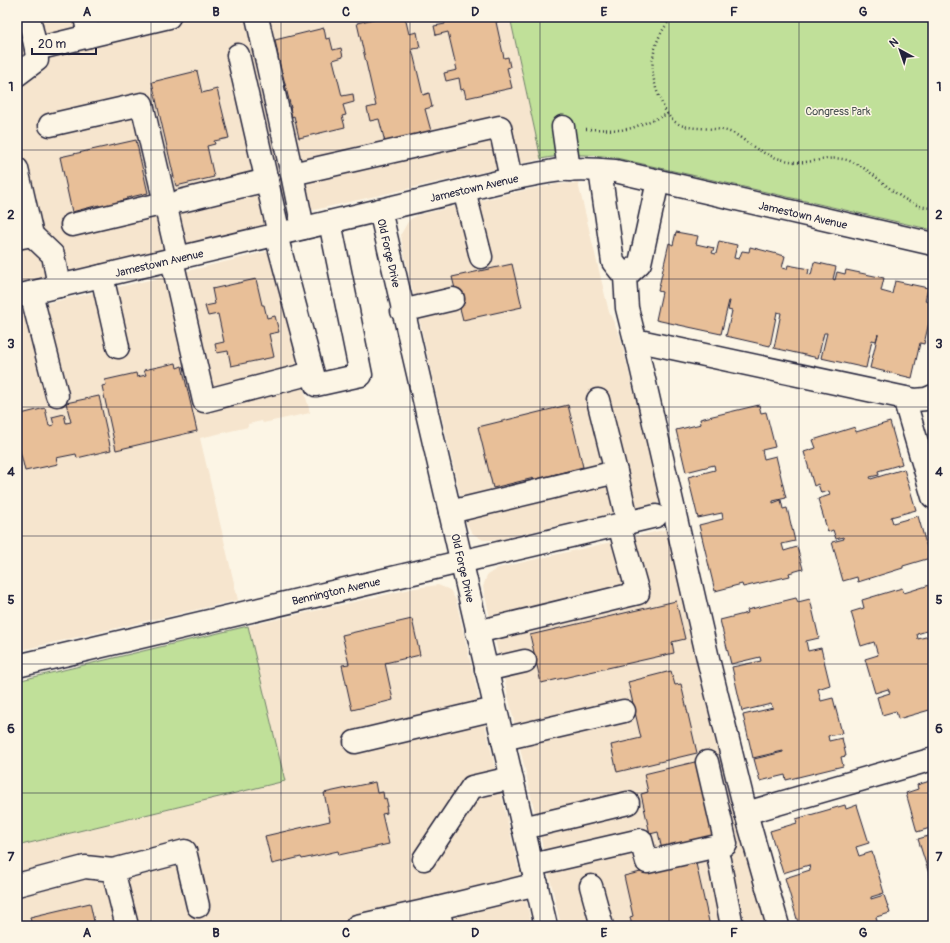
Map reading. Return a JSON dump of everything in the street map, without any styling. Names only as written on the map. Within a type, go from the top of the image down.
[{"type":"street","points":[[17,75],[37,60],[29,17]]},
{"type":"street","points":[[36,49],[87,26],[168,17]]},
{"type":"street","points":[[257,17],[303,228]]},
{"type":"street","points":[[238,55],[267,180],[277,235],[316,385],[361,375],[330,222]]},
{"type":"street","points":[[50,125],[142,104],[173,202],[175,259],[204,401],[312,373]]},
{"type":"street","points":[[563,127],[569,170]]},
{"type":"street","points":[[292,174],[500,128],[511,179]]},
{"type":"street","points":[[17,169],[24,236],[53,255],[59,286]]},
{"type":"street","name":"Jamestown Avenue","points":[[24,294],[511,179],[548,172],[569,170],[616,171],[933,244]]},
{"type":"street","points":[[600,170],[613,262],[626,277],[627,308],[710,663],[746,813],[778,926]]},
{"type":"street","points":[[72,224],[267,180]]},
{"type":"street","points":[[626,277],[640,263],[658,181]]},
{"type":"street","points":[[464,190],[481,257]]},
{"type":"street","name":"Old Forge Drive","points":[[380,210],[402,311],[546,926]]},
{"type":"street","points":[[102,276],[118,347]]},
{"type":"street","points":[[24,294],[57,395]]},
{"type":"street","points":[[402,311],[453,299]]},
{"type":"street","points":[[635,340],[904,398],[915,400],[926,399],[933,396]]},
{"type":"street","points":[[904,398],[933,497]]},
{"type":"street","points":[[477,632],[638,593],[624,524],[616,472],[598,400]]},
{"type":"street","points":[[450,512],[616,472]]},
{"type":"street","name":"Bennington Avenue","points":[[17,666],[656,516]]},
{"type":"street","points":[[486,670],[524,661]]},
{"type":"street","points":[[355,742],[495,709]]},
{"type":"street","points":[[502,739],[624,711]]},
{"type":"street","points":[[746,813],[933,759]]},
{"type":"street","points":[[357,926],[440,917],[534,875],[641,840],[647,862],[726,844],[707,762]]},
{"type":"street","points":[[424,859],[472,787],[511,778]]},
{"type":"street","points":[[523,828],[628,803]]},
{"type":"street","points":[[17,885],[85,867],[114,870],[185,851],[198,906]]},
{"type":"street","points":[[719,860],[732,926]]},
{"type":"street","points":[[114,870],[127,926]]},
{"type":"street","points":[[592,886],[602,926]]},
{"type":"path","points":[[673,17],[660,36],[654,51],[652,65],[655,84],[663,105],[668,114],[677,124],[732,132],[765,154],[788,161],[804,163],[836,158],[847,160],[866,170],[903,199],[928,208],[933,208]]},
{"type":"path","points":[[563,127],[601,131],[621,130],[632,128],[668,114]]},
{"type":"shaded area","points":[[17,17],[510,17],[541,159],[287,216],[276,235],[17,296]]},
{"type":"shaded area","points":[[578,183],[609,312],[620,336],[661,502],[497,540],[483,540],[472,533],[467,524],[402,244],[401,234],[409,220],[418,215],[521,191],[557,184]]},
{"type":"shaded area","points":[[269,251],[310,413],[263,423],[262,421],[248,424],[248,427],[200,438],[238,600],[17,651],[17,310]]},
{"type":"shaded area","points":[[668,529],[768,926],[561,926],[483,587],[487,575],[498,568]]},
{"type":"shaded area","points":[[438,585],[450,590],[456,600],[532,926],[17,926],[17,846],[285,781],[248,626],[415,588]]},
{"type":"green space","name":"Congress Park","points":[[510,17],[933,17],[933,230],[612,157],[576,155],[541,159]]},
{"type":"green space","points":[[248,626],[285,781],[17,846],[17,681]]},
{"type":"building","points":[[381,17],[405,17],[409,34],[417,32],[420,48],[412,49],[423,95],[429,93],[432,107],[425,109],[431,131],[385,142],[379,119],[370,121],[367,108],[376,106],[357,23]]},
{"type":"building","points":[[444,17],[498,17],[499,21],[496,22],[504,58],[508,57],[510,67],[507,68],[512,88],[466,98],[464,89],[461,90],[459,78],[446,81],[444,73],[457,70],[448,32],[436,35],[434,26],[445,24]]},
{"type":"building","points":[[324,28],[326,39],[330,38],[333,50],[341,48],[343,57],[333,60],[342,96],[353,94],[354,102],[343,105],[346,115],[342,116],[345,127],[299,138],[294,116],[292,117],[275,40]]},
{"type":"building","points":[[197,71],[202,93],[217,89],[229,138],[214,141],[215,144],[207,146],[214,177],[176,186],[152,82]]},
{"type":"building","points":[[136,140],[148,193],[127,198],[118,202],[119,204],[100,208],[99,205],[72,212],[60,157]]},
{"type":"building","points":[[676,232],[698,236],[696,244],[714,248],[712,253],[716,254],[719,241],[737,245],[734,258],[739,259],[742,251],[749,252],[750,247],[785,256],[782,268],[787,269],[788,265],[809,269],[808,274],[811,275],[814,262],[836,267],[833,279],[835,280],[837,272],[845,274],[846,270],[884,278],[881,291],[892,294],[895,281],[928,288],[925,301],[933,303],[933,305],[924,344],[920,343],[912,378],[870,368],[878,334],[876,341],[872,340],[866,368],[821,358],[827,333],[824,333],[818,358],[774,348],[781,313],[777,312],[770,346],[726,336],[732,311],[728,310],[730,301],[721,334],[656,320],[662,292],[658,291],[669,243],[673,245]]},
{"type":"building","points":[[512,264],[522,307],[463,320],[452,277]]},
{"type":"building","points":[[256,279],[262,305],[264,305],[267,318],[275,316],[279,332],[269,334],[274,357],[231,366],[228,351],[217,353],[215,344],[224,342],[218,314],[208,316],[205,306],[215,304],[212,289]]},
{"type":"building","points":[[176,363],[177,368],[182,366],[197,431],[116,450],[102,386],[106,385],[105,380],[136,373],[137,377],[146,375],[144,370]]},
{"type":"building","points":[[99,396],[111,450],[77,458],[76,454],[56,458],[58,464],[25,471],[17,438],[17,415],[45,408],[49,426],[54,425],[52,417],[64,414],[66,423],[71,422],[66,403]]},
{"type":"building","points":[[568,405],[583,467],[552,475],[553,482],[536,487],[534,478],[493,488],[478,427]]},
{"type":"building","points":[[759,405],[761,413],[766,412],[775,447],[762,450],[764,459],[776,456],[786,498],[773,501],[773,503],[781,500],[783,509],[787,508],[795,541],[782,544],[784,551],[797,547],[803,569],[789,573],[790,576],[743,587],[742,584],[715,591],[699,525],[723,519],[722,513],[698,518],[688,477],[715,470],[714,465],[686,472],[676,430],[701,424],[700,419]]},
{"type":"building","points":[[890,422],[902,464],[878,471],[879,475],[870,477],[871,479],[904,469],[916,510],[891,517],[893,523],[918,516],[930,558],[858,582],[857,577],[843,581],[832,542],[844,539],[843,537],[836,539],[833,530],[828,532],[818,499],[830,495],[829,491],[821,493],[818,484],[814,486],[804,452],[816,448],[813,440],[855,427],[856,432]]},
{"type":"building","points":[[933,584],[933,629],[917,634],[918,639],[933,635],[933,680],[930,681],[933,681],[933,709],[898,719],[896,711],[882,715],[877,697],[890,693],[888,689],[875,693],[865,659],[878,655],[874,642],[861,646],[851,612],[864,608],[862,600],[902,588],[904,593]]},
{"type":"building","points":[[796,598],[798,602],[810,599],[819,638],[806,641],[808,651],[821,648],[830,685],[818,689],[821,701],[833,698],[842,733],[828,736],[829,741],[842,738],[846,756],[841,757],[843,766],[786,780],[785,775],[760,781],[754,759],[783,751],[753,758],[743,715],[773,708],[771,704],[742,711],[732,667],[761,661],[760,657],[731,664],[720,620],[748,613],[747,610]]},
{"type":"building","points":[[676,601],[685,639],[672,642],[674,653],[541,683],[530,635]]},
{"type":"building","points":[[412,619],[420,655],[385,663],[393,700],[352,710],[342,665],[349,664],[342,635]]},
{"type":"building","points":[[671,671],[675,685],[681,684],[697,753],[617,772],[611,745],[641,738],[628,682]]},
{"type":"building","points":[[699,761],[717,837],[662,850],[658,832],[650,834],[641,794],[648,792],[644,774]]},
{"type":"building","points":[[933,780],[933,879],[931,880],[918,839],[932,835],[930,828],[917,832],[906,793],[918,789],[917,785]]},
{"type":"building","points":[[375,782],[377,793],[383,792],[384,799],[386,798],[388,806],[386,806],[387,813],[382,814],[389,844],[339,855],[338,851],[302,859],[301,857],[272,864],[265,836],[330,821],[324,793]]},
{"type":"building","points":[[845,805],[846,809],[857,805],[869,843],[856,847],[859,856],[872,852],[884,893],[871,897],[871,899],[884,895],[890,913],[876,917],[878,925],[874,926],[799,926],[785,878],[810,870],[809,865],[783,873],[770,831],[797,823],[796,819]]},
{"type":"building","points":[[695,859],[710,926],[632,926],[630,917],[633,916],[624,876]]},
{"type":"building","points":[[90,903],[95,926],[32,926],[30,917]]},
{"type":"building","points":[[425,919],[426,926],[397,926]]}]
